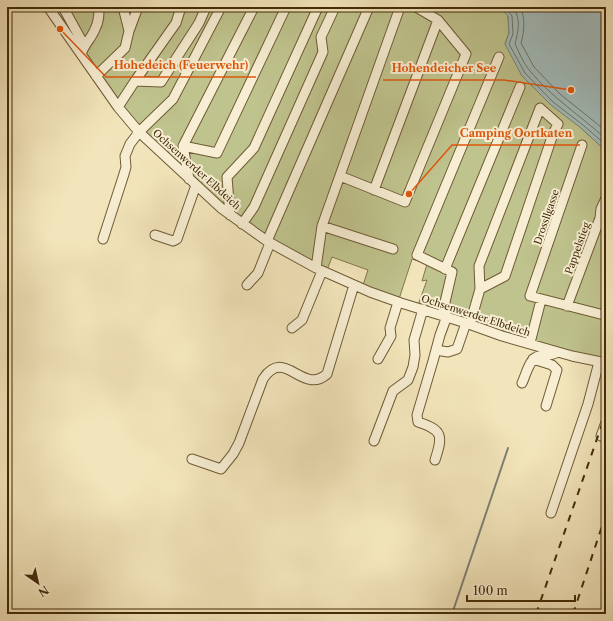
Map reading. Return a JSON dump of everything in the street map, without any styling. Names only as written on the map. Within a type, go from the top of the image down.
[{"type":"street","name":"Ochsenwerder Elbdeich","points":[[48,7],[118,107],[139,132],[192,182],[230,215],[269,242],[319,270],[354,286],[398,302],[468,323],[502,336],[558,352],[602,362]]},
{"type":"street","points":[[63,7],[84,45]]},
{"type":"street","points":[[81,54],[84,45],[95,30],[99,19],[99,7]]},
{"type":"street","points":[[123,7],[128,32]]},
{"type":"street","points":[[96,76],[125,48],[128,32],[138,7]]},
{"type":"street","points":[[118,107],[176,22],[180,7]]},
{"type":"street","points":[[135,81],[161,82],[199,23],[206,7]]},
{"type":"street","points":[[104,239],[126,167],[124,156],[126,151],[139,132],[173,99],[221,7]]},
{"type":"street","points":[[155,235],[173,242],[177,239],[192,182],[183,146],[254,7]]},
{"type":"street","points":[[183,146],[217,154],[286,7]]},
{"type":"street","points":[[230,215],[226,177],[254,148],[318,7]]},
{"type":"street","points":[[242,224],[254,207],[323,52],[321,37],[335,7]]},
{"type":"street","points":[[247,285],[258,273],[269,242],[369,7]]},
{"type":"street","points":[[292,328],[302,320],[319,270],[322,226],[400,7]]},
{"type":"street","points":[[340,176],[405,202],[466,54],[438,20],[416,7]]},
{"type":"street","points":[[374,190],[438,20]]},
{"type":"street","points":[[435,460],[440,444],[440,438],[437,431],[432,426],[418,422],[417,415],[445,316],[452,272],[417,255],[499,57]]},
{"type":"street","points":[[445,269],[520,87]]},
{"type":"street","points":[[436,350],[448,352],[457,349],[480,289],[479,266],[540,108],[558,124],[553,134],[505,276],[480,289]]},
{"type":"street","name":"Drossllgasse","points":[[541,300],[530,296],[582,145]]},
{"type":"street","name":"Pappelstieg","points":[[567,306],[606,198]]},
{"type":"street","points":[[322,226],[394,249]]},
{"type":"street","points":[[192,459],[221,469],[233,454],[239,443],[268,372],[275,368],[283,367],[304,378],[314,381],[321,379],[327,374],[354,286]]},
{"type":"street","points":[[530,343],[541,300],[604,315],[606,310]]},
{"type":"street","points":[[378,359],[391,336],[390,328],[398,302]]},
{"type":"street","points":[[374,441],[393,391],[408,380],[415,359],[414,340],[423,310]]},
{"type":"street","points":[[522,383],[533,359],[537,356],[550,356],[558,352]]},
{"type":"street","points":[[533,359],[552,365],[557,370],[546,406]]},
{"type":"street","points":[[552,513],[602,362]]},
{"type":"street","points":[[601,436],[606,422]]},
{"type":"green space","points":[[54,7],[499,7],[508,16],[509,33],[505,44],[581,128],[606,151],[606,359],[553,348],[418,305],[427,280],[422,281],[427,264],[412,259],[399,299],[363,285],[368,270],[332,257],[327,270],[278,245],[227,209],[144,132],[110,90]]},
{"type":"water","points":[[499,7],[606,7],[606,151],[581,128],[551,105],[522,76],[505,44],[509,33],[508,16]]},
{"type":"waterway","points":[[452,614],[508,448]]},
{"type":"railway","points":[[536,614],[606,413]]},
{"type":"railway","points":[[573,614],[606,514]]},
{"type":"place","name":"Hohedeich (Feuerwehr)","points":[[60,29]]},
{"type":"place","name":"Hohendeicher See","points":[[571,90]]},
{"type":"place","name":"Camping Oortkaten","points":[[409,194]]}]
